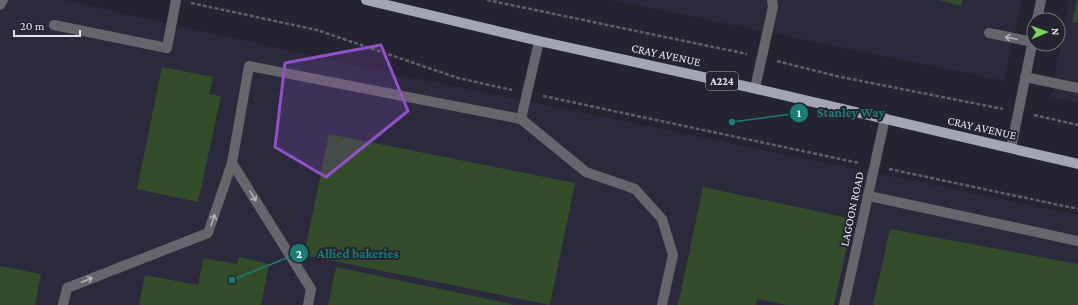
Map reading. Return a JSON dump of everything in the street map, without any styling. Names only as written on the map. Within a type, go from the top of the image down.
[{"type":"main road","name":"CRAY AVENUE","points":[[366,0],[540,41],[755,88],[1078,164]]},
{"type":"street","points":[[0,5],[3,0]]},
{"type":"street","points":[[54,25],[167,48],[176,0]]},
{"type":"street","points":[[755,88],[773,7],[772,0]]},
{"type":"street","points":[[1039,12],[1041,0]]},
{"type":"street","points":[[989,33],[1026,38]]},
{"type":"street","points":[[521,119],[540,41]]},
{"type":"street","points":[[1011,148],[1030,52]]},
{"type":"street","points":[[63,305],[67,288],[208,233],[232,163],[249,66],[521,119],[586,172],[635,189],[662,219],[673,255],[662,305]]},
{"type":"street","points":[[1025,77],[1078,88]]},
{"type":"street","name":"LAGOON ROAD","points":[[844,305],[885,118]]},
{"type":"street","points":[[232,163],[311,289],[308,305]]},
{"type":"street","points":[[869,196],[1078,240]]},
{"type":"path","points":[[487,0],[762,57],[836,76],[1078,125]]},
{"type":"path","points":[[187,2],[317,30],[458,78],[1078,209]]},
{"type":"highlighted area","points":[[381,45],[408,111],[326,177],[275,147],[285,63]]},
{"type":"shaded area","points":[[0,0],[64,0],[357,66],[1078,215],[1078,305],[0,305]]},
{"type":"shaded area","points":[[612,0],[1022,0],[1004,81]]},
{"type":"shaded area","points":[[1069,0],[1078,0],[1078,103],[1051,97],[1059,52],[1066,52],[1066,16]]},
{"type":"building","points":[[939,0],[963,0],[961,6]]},
{"type":"building","points":[[1078,0],[1078,23],[1072,22]]},
{"type":"building","points":[[162,67],[213,77],[209,94],[221,96],[198,202],[137,189]]},
{"type":"building","points":[[329,134],[575,183],[550,305],[304,255]]},
{"type":"building","points":[[703,187],[853,219],[834,305],[787,305],[757,299],[756,305],[678,305]]},
{"type":"building","points":[[890,229],[1078,264],[1078,305],[873,305]]},
{"type":"building","points":[[239,257],[269,264],[261,305],[139,305],[145,275],[198,285],[203,258],[237,264]]},
{"type":"building","points":[[0,266],[41,274],[35,305],[0,305]]},
{"type":"building","points":[[336,267],[511,304],[511,305],[328,305]]},
{"type":"place","name":"Stanley Way","points":[[732,122]]},
{"type":"place","name":"Allied bakeries","points":[[232,280]]}]
